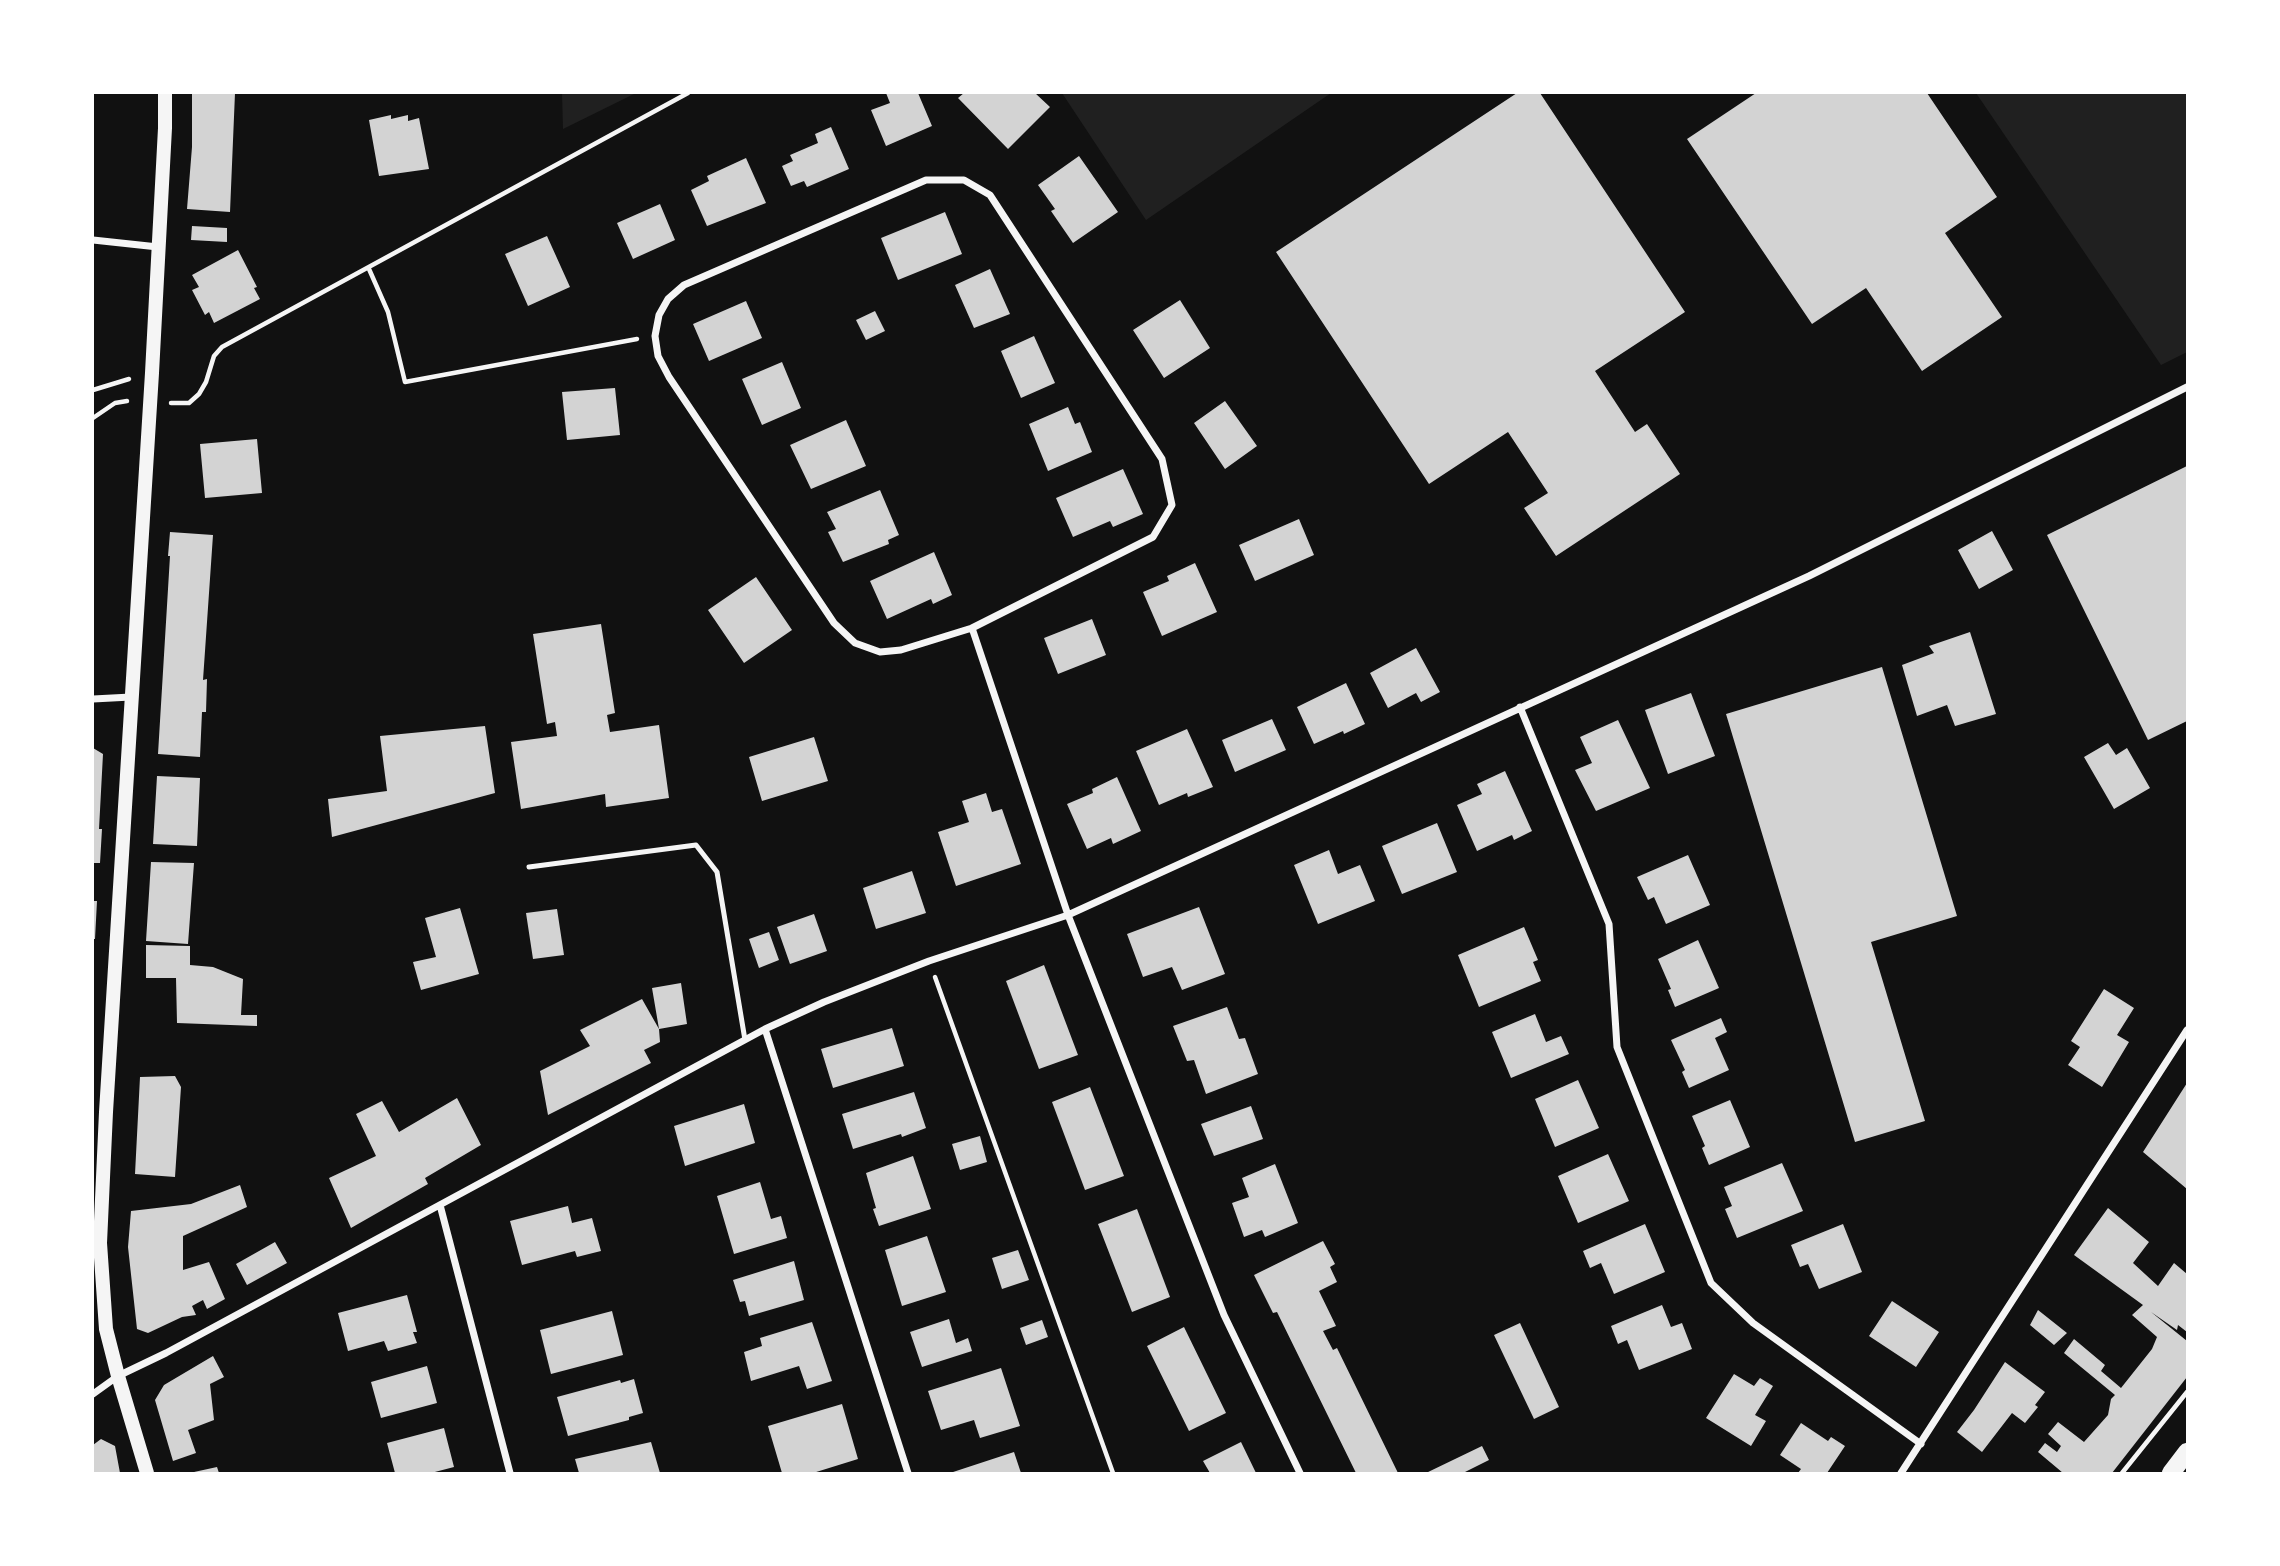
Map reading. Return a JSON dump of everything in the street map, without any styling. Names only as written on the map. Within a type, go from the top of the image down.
[{"type":"main road","points":[[147,1473],[106,1329],[100,1243],[151,402],[165,93]]},
{"type":"main road","points":[[2171,1473],[2187,1452]]},
{"type":"street","points":[[926,180],[964,180],[990,195],[1162,459],[1172,505],[1153,537],[972,628],[901,650],[880,652],[855,643],[834,623],[669,377],[658,356],[655,335],[659,315],[668,299],[684,285],[926,180]]},
{"type":"street","points":[[93,240],[158,247]]},
{"type":"street","points":[[93,1394],[118,1376],[166,1353],[765,1029],[824,1002],[929,961],[1068,915],[1809,576],[2187,387]]},
{"type":"street","points":[[972,628],[1068,915],[1224,1315],[1300,1473]]},
{"type":"street","points":[[93,699],[131,698]]},
{"type":"street","points":[[1520,707],[1609,924],[1617,1047],[1711,1283],[1753,1324],[1921,1444]]},
{"type":"street","points":[[765,1029],[908,1473]]},
{"type":"street","points":[[1901,1473],[2187,1030]]},
{"type":"street","points":[[440,1205],[510,1473]]},
{"type":"lane","points":[[529,867],[696,845],[717,872],[745,1040]]},
{"type":"path","points":[[93,418],[115,403],[189,403],[199,394],[206,382],[214,356],[222,347],[688,93]]},
{"type":"path","points":[[369,268],[388,312],[405,382],[655,335]]},
{"type":"path","points":[[93,390],[152,373]]},
{"type":"path","points":[[929,961],[1113,1473]]},
{"type":"path","points":[[2122,1473],[2187,1392]]},
{"type":"shaded area","points":[[562,93],[636,93],[563,129]]},
{"type":"shaded area","points":[[1062,93],[1331,93],[1146,220]]},
{"type":"shaded area","points":[[1976,93],[2187,93],[2187,352],[2161,365]]},
{"type":"building","points":[[192,93],[235,93],[230,212],[187,209],[192,147]]},
{"type":"building","points":[[886,93],[918,93],[932,126],[886,146],[871,110],[890,103]]},
{"type":"building","points":[[964,93],[1035,93],[1050,107],[1008,149],[958,98]]},
{"type":"building","points":[[1517,93],[1540,93],[1685,312],[1595,371],[1635,432],[1647,424],[1680,474],[1556,556],[1524,508],[1548,493],[1508,432],[1429,484],[1276,252]]},
{"type":"building","points":[[1756,93],[1927,93],[1997,197],[1945,233],[2002,317],[1922,371],[1866,288],[1812,324],[1687,139]]},
{"type":"building","points":[[391,115],[391,119],[408,115],[408,121],[419,118],[429,169],[379,176],[369,120]]},
{"type":"building","points":[[831,127],[849,169],[807,187],[804,181],[791,186],[782,166],[793,161],[790,155],[818,143],[815,134]]},
{"type":"building","points":[[1079,156],[1118,212],[1073,243],[1051,211],[1055,209],[1038,185]]},
{"type":"building","points":[[746,158],[766,203],[707,226],[691,190],[709,181],[707,176]]},
{"type":"building","points":[[660,204],[675,240],[633,259],[617,223]]},
{"type":"building","points":[[945,212],[962,254],[898,280],[881,238]]},
{"type":"building","points":[[192,226],[227,228],[227,242],[191,240]]},
{"type":"building","points":[[547,236],[570,287],[528,306],[505,254]]},
{"type":"building","points":[[238,250],[257,287],[254,288],[260,299],[214,323],[209,312],[205,315],[192,290],[199,287],[192,275]]},
{"type":"building","points":[[990,269],[1010,314],[974,328],[955,285]]},
{"type":"building","points":[[1180,300],[1210,348],[1164,378],[1133,330]]},
{"type":"building","points":[[746,301],[762,338],[709,361],[693,324]]},
{"type":"building","points":[[875,311],[885,331],[866,340],[856,320]]},
{"type":"building","points":[[1034,336],[1055,383],[1021,398],[1001,351]]},
{"type":"building","points":[[782,362],[801,408],[762,425],[742,379]]},
{"type":"building","points":[[615,388],[620,435],[567,440],[562,392]]},
{"type":"building","points":[[1225,401],[1257,446],[1225,469],[1194,423]]},
{"type":"building","points":[[1068,407],[1075,424],[1080,422],[1092,452],[1048,471],[1029,424]]},
{"type":"building","points":[[846,420],[866,466],[811,489],[790,445]]},
{"type":"building","points":[[257,439],[262,493],[205,498],[200,444]]},
{"type":"building","points":[[2187,466],[2187,721],[2148,740],[2047,535]]},
{"type":"building","points":[[1123,469],[1143,514],[1113,527],[1110,521],[1073,537],[1056,498]]},
{"type":"building","points":[[880,490],[899,535],[888,540],[889,544],[843,562],[828,532],[836,529],[827,512]]},
{"type":"building","points":[[1299,519],[1314,555],[1255,581],[1239,545]]},
{"type":"building","points":[[1992,531],[2013,570],[1979,589],[1958,550]]},
{"type":"building","points":[[170,532],[213,535],[203,680],[207,679],[206,712],[202,712],[200,757],[158,754]]},
{"type":"building","points":[[934,552],[952,595],[933,604],[931,599],[887,619],[870,581]]},
{"type":"building","points":[[1195,563],[1217,612],[1162,636],[1143,592],[1169,581],[1167,576]]},
{"type":"building","points":[[756,577],[792,630],[744,663],[708,610]]},
{"type":"building","points":[[1092,619],[1106,655],[1058,674],[1044,638]]},
{"type":"building","points":[[601,624],[615,713],[607,715],[610,732],[659,725],[669,798],[606,807],[605,794],[521,809],[511,742],[557,736],[555,722],[547,724],[533,634]]},
{"type":"building","points":[[1970,632],[1996,714],[1955,726],[1947,705],[1917,716],[1902,665],[1934,653],[1929,646]]},
{"type":"building","points":[[1416,648],[1440,692],[1421,702],[1416,693],[1388,708],[1370,673]]},
{"type":"building","points":[[1882,667],[1957,916],[1871,942],[1925,1121],[1855,1142],[1726,714]]},
{"type":"building","points":[[1346,683],[1365,724],[1314,744],[1297,707]]},
{"type":"building","points":[[1691,693],[1715,756],[1668,774],[1645,710]]},
{"type":"building","points":[[1272,719],[1286,750],[1235,772],[1222,740]]},
{"type":"building","points":[[1618,720],[1650,788],[1596,811],[1575,770],[1592,763],[1580,737]]},
{"type":"building","points":[[485,726],[495,793],[332,837],[328,799],[387,791],[380,736]]},
{"type":"building","points":[[1187,729],[1213,787],[1188,797],[1187,793],[1159,805],[1136,751]]},
{"type":"building","points":[[814,737],[828,781],[762,801],[749,757]]},
{"type":"building","points":[[2108,743],[2116,755],[2127,748],[2150,788],[2114,809],[2084,757]]},
{"type":"building","points":[[93,748],[103,754],[100,863],[93,863]]},
{"type":"building","points":[[1505,771],[1532,831],[1514,840],[1512,835],[1477,851],[1457,805],[1482,794],[1477,784]]},
{"type":"building","points":[[157,776],[200,778],[197,846],[153,844]]},
{"type":"building","points":[[1117,777],[1141,831],[1113,844],[1111,838],[1087,849],[1067,804],[1093,793],[1092,789]]},
{"type":"building","points":[[986,793],[992,812],[1002,809],[1021,864],[956,886],[938,832],[969,822],[962,801]]},
{"type":"building","points":[[1437,823],[1457,872],[1402,894],[1382,846]]},
{"type":"building","points":[[1329,850],[1338,874],[1360,865],[1375,901],[1318,924],[1294,865]]},
{"type":"building","points":[[1688,855],[1710,905],[1666,924],[1654,897],[1648,900],[1637,877]]},
{"type":"building","points":[[151,862],[194,863],[188,944],[146,941]]},
{"type":"building","points":[[912,871],[926,913],[876,929],[863,888]]},
{"type":"building","points":[[93,901],[97,901],[95,939],[93,939]]},
{"type":"building","points":[[1199,907],[1225,974],[1182,990],[1172,967],[1143,977],[1127,934]]},
{"type":"building","points":[[460,908],[479,974],[421,990],[413,962],[436,957],[425,918]]},
{"type":"building","points":[[557,909],[564,955],[533,959],[526,913]]},
{"type":"building","points":[[814,914],[827,951],[790,964],[777,927]]},
{"type":"building","points":[[1524,927],[1538,960],[1533,962],[1541,981],[1479,1007],[1458,955]]},
{"type":"building","points":[[769,932],[779,960],[759,968],[749,939]]},
{"type":"building","points":[[1698,940],[1719,988],[1675,1007],[1668,990],[1671,989],[1658,959]]},
{"type":"building","points":[[146,945],[190,946],[190,965],[213,967],[243,979],[241,1015],[257,1015],[257,1026],[177,1023],[176,978],[146,978]]},
{"type":"building","points":[[1044,965],[1078,1055],[1039,1069],[1006,981]]},
{"type":"building","points":[[681,983],[687,1024],[659,1029],[652,988]]},
{"type":"building","points":[[2104,989],[2134,1008],[2117,1035],[2129,1042],[2102,1087],[2068,1065],[2080,1047],[2071,1041]]},
{"type":"building","points":[[642,999],[659,1029],[660,1042],[644,1050],[651,1063],[548,1115],[540,1071],[590,1046],[580,1030]]},
{"type":"building","points":[[1227,1007],[1239,1039],[1245,1038],[1258,1074],[1206,1094],[1194,1060],[1187,1061],[1173,1026]]},
{"type":"building","points":[[1535,1014],[1546,1042],[1561,1036],[1569,1054],[1511,1078],[1492,1032]]},
{"type":"building","points":[[1721,1018],[1727,1032],[1715,1038],[1729,1070],[1689,1088],[1682,1072],[1685,1070],[1671,1040]]},
{"type":"building","points":[[892,1028],[904,1066],[833,1088],[821,1049]]},
{"type":"building","points":[[175,1076],[181,1087],[175,1177],[135,1174],[140,1077]]},
{"type":"building","points":[[1578,1080],[1599,1128],[1555,1147],[1535,1099]]},
{"type":"building","points":[[2187,1083],[2187,1189],[2143,1152]]},
{"type":"building","points":[[1090,1087],[1124,1176],[1085,1190],[1052,1102]]},
{"type":"building","points":[[914,1092],[926,1128],[853,1149],[842,1114]]},
{"type":"building","points":[[457,1098],[481,1145],[425,1178],[428,1184],[351,1228],[329,1178],[376,1156],[356,1114],[382,1101],[399,1132]]},
{"type":"building","points":[[1730,1100],[1750,1147],[1709,1165],[1702,1148],[1705,1146],[1692,1116]]},
{"type":"building","points":[[744,1104],[755,1143],[685,1166],[674,1126]]},
{"type":"building","points":[[1251,1106],[1263,1139],[1214,1156],[1201,1124]]},
{"type":"building","points":[[980,1136],[987,1162],[960,1170],[952,1144]]},
{"type":"building","points":[[1608,1154],[1629,1201],[1578,1223],[1558,1176]]},
{"type":"building","points":[[913,1156],[931,1209],[879,1226],[866,1173]]},
{"type":"building","points":[[1782,1163],[1803,1211],[1737,1238],[1725,1209],[1732,1206],[1724,1187]]},
{"type":"building","points":[[1275,1164],[1298,1223],[1265,1237],[1262,1230],[1244,1237],[1232,1203],[1249,1197],[1242,1178]]},
{"type":"building","points":[[760,1182],[771,1219],[781,1216],[787,1238],[734,1254],[717,1196]]},
{"type":"building","points":[[240,1185],[247,1207],[183,1236],[183,1270],[209,1262],[225,1299],[207,1309],[203,1300],[192,1306],[196,1315],[182,1317],[148,1333],[137,1329],[128,1247],[131,1211],[191,1204]]},
{"type":"building","points":[[568,1206],[572,1223],[592,1218],[601,1251],[577,1257],[575,1251],[522,1265],[510,1221]]},
{"type":"building","points":[[2108,1208],[2149,1242],[2133,1263],[2158,1286],[2174,1263],[2187,1274],[2187,1332],[2178,1325],[2177,1330],[2151,1312],[2187,1341],[2187,1377],[2112,1473],[2063,1473],[2038,1452],[2045,1443],[2057,1452],[2061,1446],[2048,1434],[2058,1422],[2084,1442],[2108,1415],[2111,1399],[2115,1395],[2064,1353],[2074,1339],[2105,1365],[2101,1371],[2121,1388],[2152,1349],[2157,1337],[2132,1315],[2143,1305],[2074,1255]]},
{"type":"building","points":[[1137,1209],[1170,1297],[1132,1312],[1098,1224]]},
{"type":"building","points":[[1645,1224],[1665,1272],[1614,1294],[1601,1263],[1590,1268],[1583,1251]]},
{"type":"building","points":[[1843,1224],[1862,1272],[1819,1289],[1808,1264],[1800,1267],[1791,1245]]},
{"type":"building","points":[[927,1236],[946,1292],[902,1306],[885,1250]]},
{"type":"building","points":[[1323,1241],[1335,1264],[1330,1267],[1337,1282],[1319,1291],[1336,1326],[1323,1331],[1333,1350],[1337,1348],[1398,1473],[1356,1473],[1277,1312],[1273,1313],[1254,1275]]},
{"type":"building","points":[[275,1242],[287,1263],[247,1285],[236,1264]]},
{"type":"building","points":[[1018,1250],[1029,1280],[1002,1289],[992,1258]]},
{"type":"building","points":[[794,1261],[804,1300],[749,1316],[745,1301],[740,1302],[733,1280]]},
{"type":"building","points":[[407,1295],[417,1332],[413,1332],[417,1343],[388,1351],[384,1341],[348,1351],[338,1313]]},
{"type":"building","points":[[1892,1301],[1939,1332],[1916,1367],[1869,1336]]},
{"type":"building","points":[[1662,1305],[1671,1327],[1682,1323],[1692,1349],[1639,1370],[1627,1340],[1618,1344],[1611,1326]]},
{"type":"building","points":[[2038,1310],[2067,1333],[2054,1345],[2030,1325]]},
{"type":"building","points":[[612,1311],[623,1355],[551,1374],[540,1330]]},
{"type":"building","points":[[949,1319],[956,1343],[968,1338],[972,1351],[922,1367],[910,1332]]},
{"type":"building","points":[[1042,1320],[1048,1337],[1026,1345],[1020,1328]]},
{"type":"building","points":[[812,1322],[832,1381],[807,1389],[799,1366],[751,1381],[744,1352],[762,1346],[760,1338]]},
{"type":"building","points":[[1520,1323],[1559,1407],[1534,1419],[1494,1335]]},
{"type":"building","points":[[1184,1327],[1226,1413],[1189,1431],[1147,1346]]},
{"type":"building","points":[[213,1356],[224,1377],[210,1384],[214,1420],[188,1430],[196,1453],[173,1461],[155,1400],[164,1385]]},
{"type":"building","points":[[2005,1362],[2045,1392],[2035,1405],[2038,1407],[2025,1423],[2012,1413],[1982,1452],[1957,1432]]},
{"type":"building","points":[[427,1366],[437,1403],[381,1418],[371,1382]]},
{"type":"building","points":[[1001,1368],[1020,1426],[980,1438],[974,1420],[941,1430],[928,1391]]},
{"type":"building","points":[[1734,1374],[1754,1386],[1760,1378],[1773,1386],[1755,1415],[1766,1421],[1751,1446],[1706,1418]]},
{"type":"building","points":[[634,1379],[643,1413],[629,1417],[629,1420],[568,1436],[557,1397],[620,1380],[621,1383]]},
{"type":"building","points":[[842,1404],[858,1459],[813,1473],[782,1473],[768,1426]]},
{"type":"building","points":[[1801,1423],[1828,1441],[1831,1437],[1845,1446],[1827,1473],[1798,1473],[1801,1469],[1780,1455]]},
{"type":"building","points":[[444,1428],[454,1467],[431,1473],[395,1473],[387,1443]]},
{"type":"building","points":[[101,1439],[115,1446],[120,1473],[93,1473],[93,1445]]},
{"type":"building","points":[[651,1442],[660,1473],[579,1473],[575,1459]]},
{"type":"building","points":[[1241,1442],[1256,1473],[1210,1473],[1203,1461]]},
{"type":"building","points":[[1482,1446],[1489,1460],[1463,1473],[1426,1473]]},
{"type":"building","points":[[1014,1452],[1021,1473],[950,1473]]},
{"type":"building","points":[[217,1467],[219,1473],[194,1473],[194,1472]]}]
